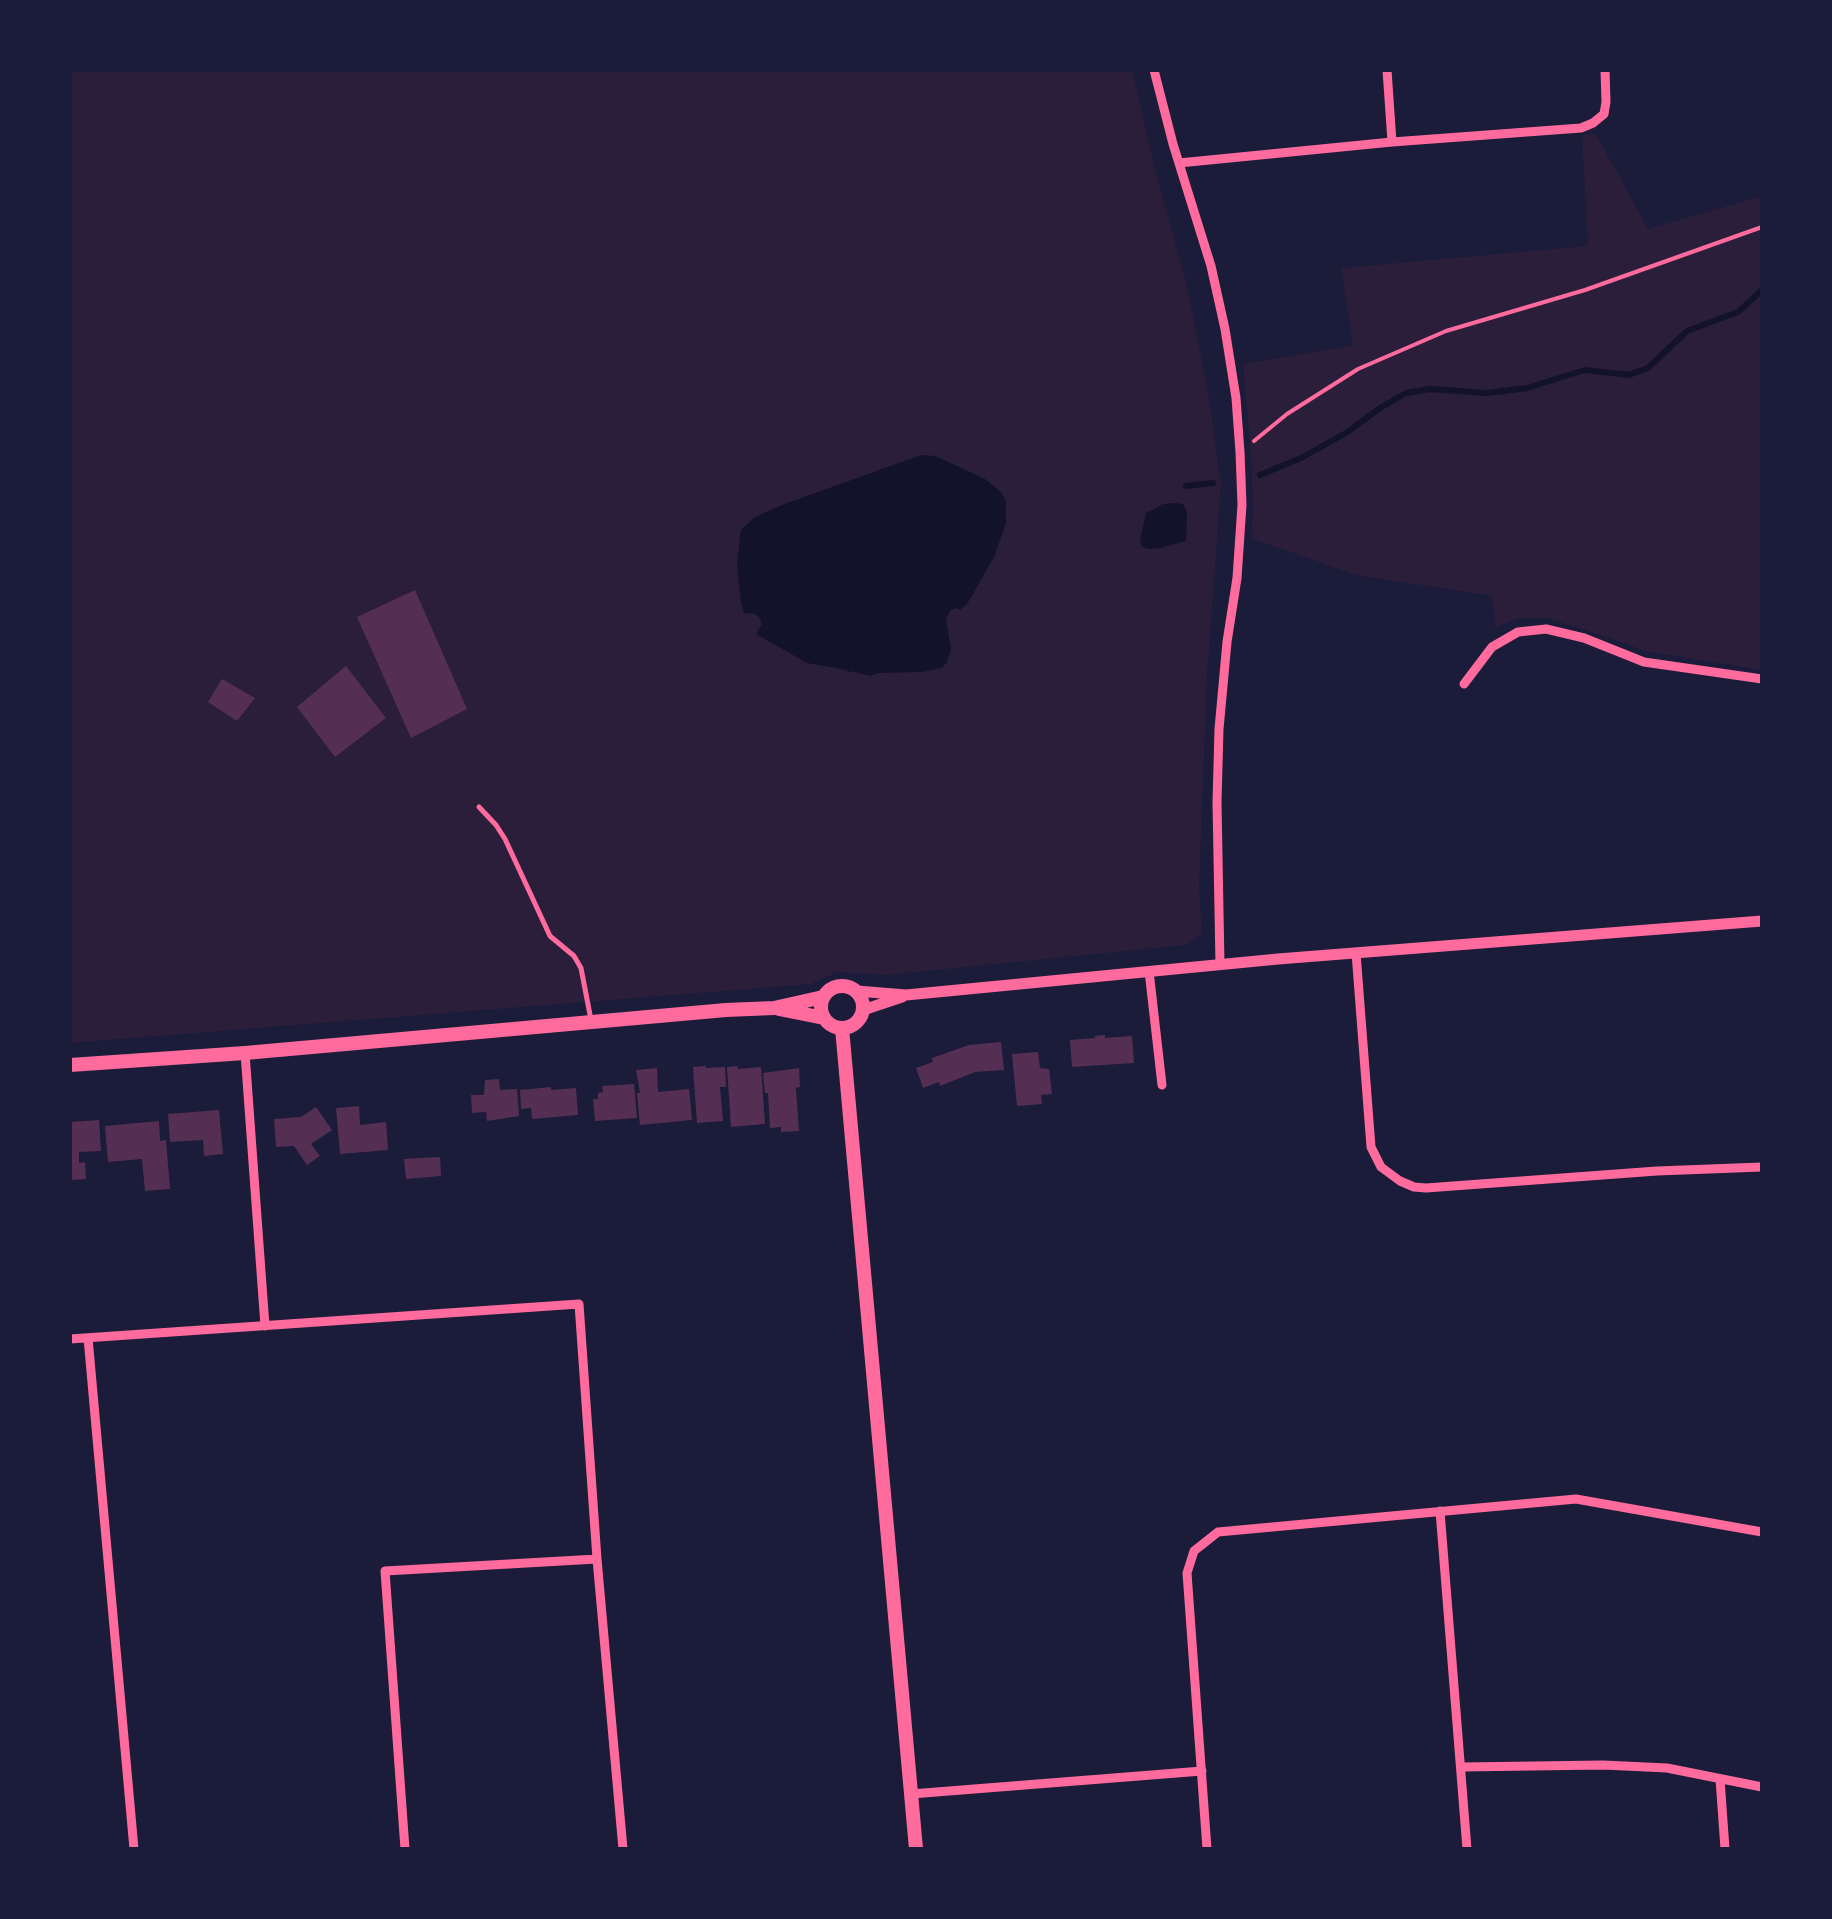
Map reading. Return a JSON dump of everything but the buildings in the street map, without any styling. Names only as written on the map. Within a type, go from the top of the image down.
[{"type":"main road","points":[[842,985],[857,991],[862,998],[858,1021],[842,1028],[833,1026],[820,1007],[823,997],[842,985]]},
{"type":"main road","points":[[70,1065],[774,1008],[823,997]]},
{"type":"main road","points":[[774,1008],[824,1018]]},
{"type":"main road","points":[[842,1028],[916,1849]]},
{"type":"street","points":[[1154,70],[1211,266],[1236,398],[1240,452],[1242,504],[1237,578],[1219,729],[1220,965]]},
{"type":"street","points":[[1386,70],[1392,142]]},
{"type":"street","points":[[1179,163],[1581,128],[1604,114],[1605,70]]},
{"type":"street","points":[[1464,684],[1492,647],[1518,632],[1546,630],[1584,638],[1644,662],[1762,679]]},
{"type":"street","points":[[857,991],[906,995],[1356,953],[1762,921]]},
{"type":"street","points":[[1356,953],[1370,1147],[1381,1167],[1400,1181],[1426,1188],[1762,1167]]},
{"type":"street","points":[[1149,972],[1162,1085]]},
{"type":"street","points":[[862,1010],[906,995]]},
{"type":"street","points":[[245,1053],[265,1326]]},
{"type":"street","points":[[70,1339],[579,1304],[623,1849]]},
{"type":"street","points":[[88,1338],[134,1849]]},
{"type":"street","points":[[1207,1849],[1186,1573],[1194,1550],[1218,1532],[1576,1500],[1762,1532]]},
{"type":"street","points":[[1440,1511],[1467,1849]]},
{"type":"street","points":[[405,1849],[385,1572],[597,1559]]},
{"type":"street","points":[[1462,1768],[1667,1768],[1762,1787]]},
{"type":"street","points":[[911,1794],[1202,1771]]},
{"type":"street","points":[[1720,1779],[1726,1849]]},
{"type":"lane","points":[[479,807],[505,839],[550,936],[574,956],[581,968],[591,1022]]},
{"type":"path","points":[[1240,452],[1287,414],[1358,369],[1446,331],[1584,290],[1762,226]]},
{"type":"shaded area","points":[[70,70],[1132,70],[1187,285],[1221,484],[1207,676],[1199,887],[1202,934],[1186,945],[886,975],[837,972],[811,984],[70,1043]]},
{"type":"shaded area","points":[[1596,134],[1648,229],[1762,196],[1762,670],[1646,651],[1546,618],[1518,618],[1495,628],[1492,596],[1356,575],[1251,538],[1251,455],[1243,364],[1353,345],[1341,268],[1588,246],[1582,135]]},
{"type":"shaded area","points":[[921,455],[935,456],[985,479],[1006,501],[1006,523],[994,557],[967,604],[950,611],[946,620],[951,649],[942,668],[870,676],[849,673],[807,663],[756,634],[762,624],[759,617],[744,613],[741,603],[737,564],[741,530],[755,517],[782,505]]},
{"type":"shaded area","points":[[1183,504],[1187,512],[1186,541],[1160,548],[1142,547],[1146,513]]},
{"type":"waterway","points":[[1260,475],[1346,433],[1406,393],[1430,389],[1487,393],[1527,388],[1585,370],[1629,375],[1648,368],[1687,331],[1738,312],[1762,290]]},
{"type":"waterway","points":[[1186,486],[1213,483]]}]
